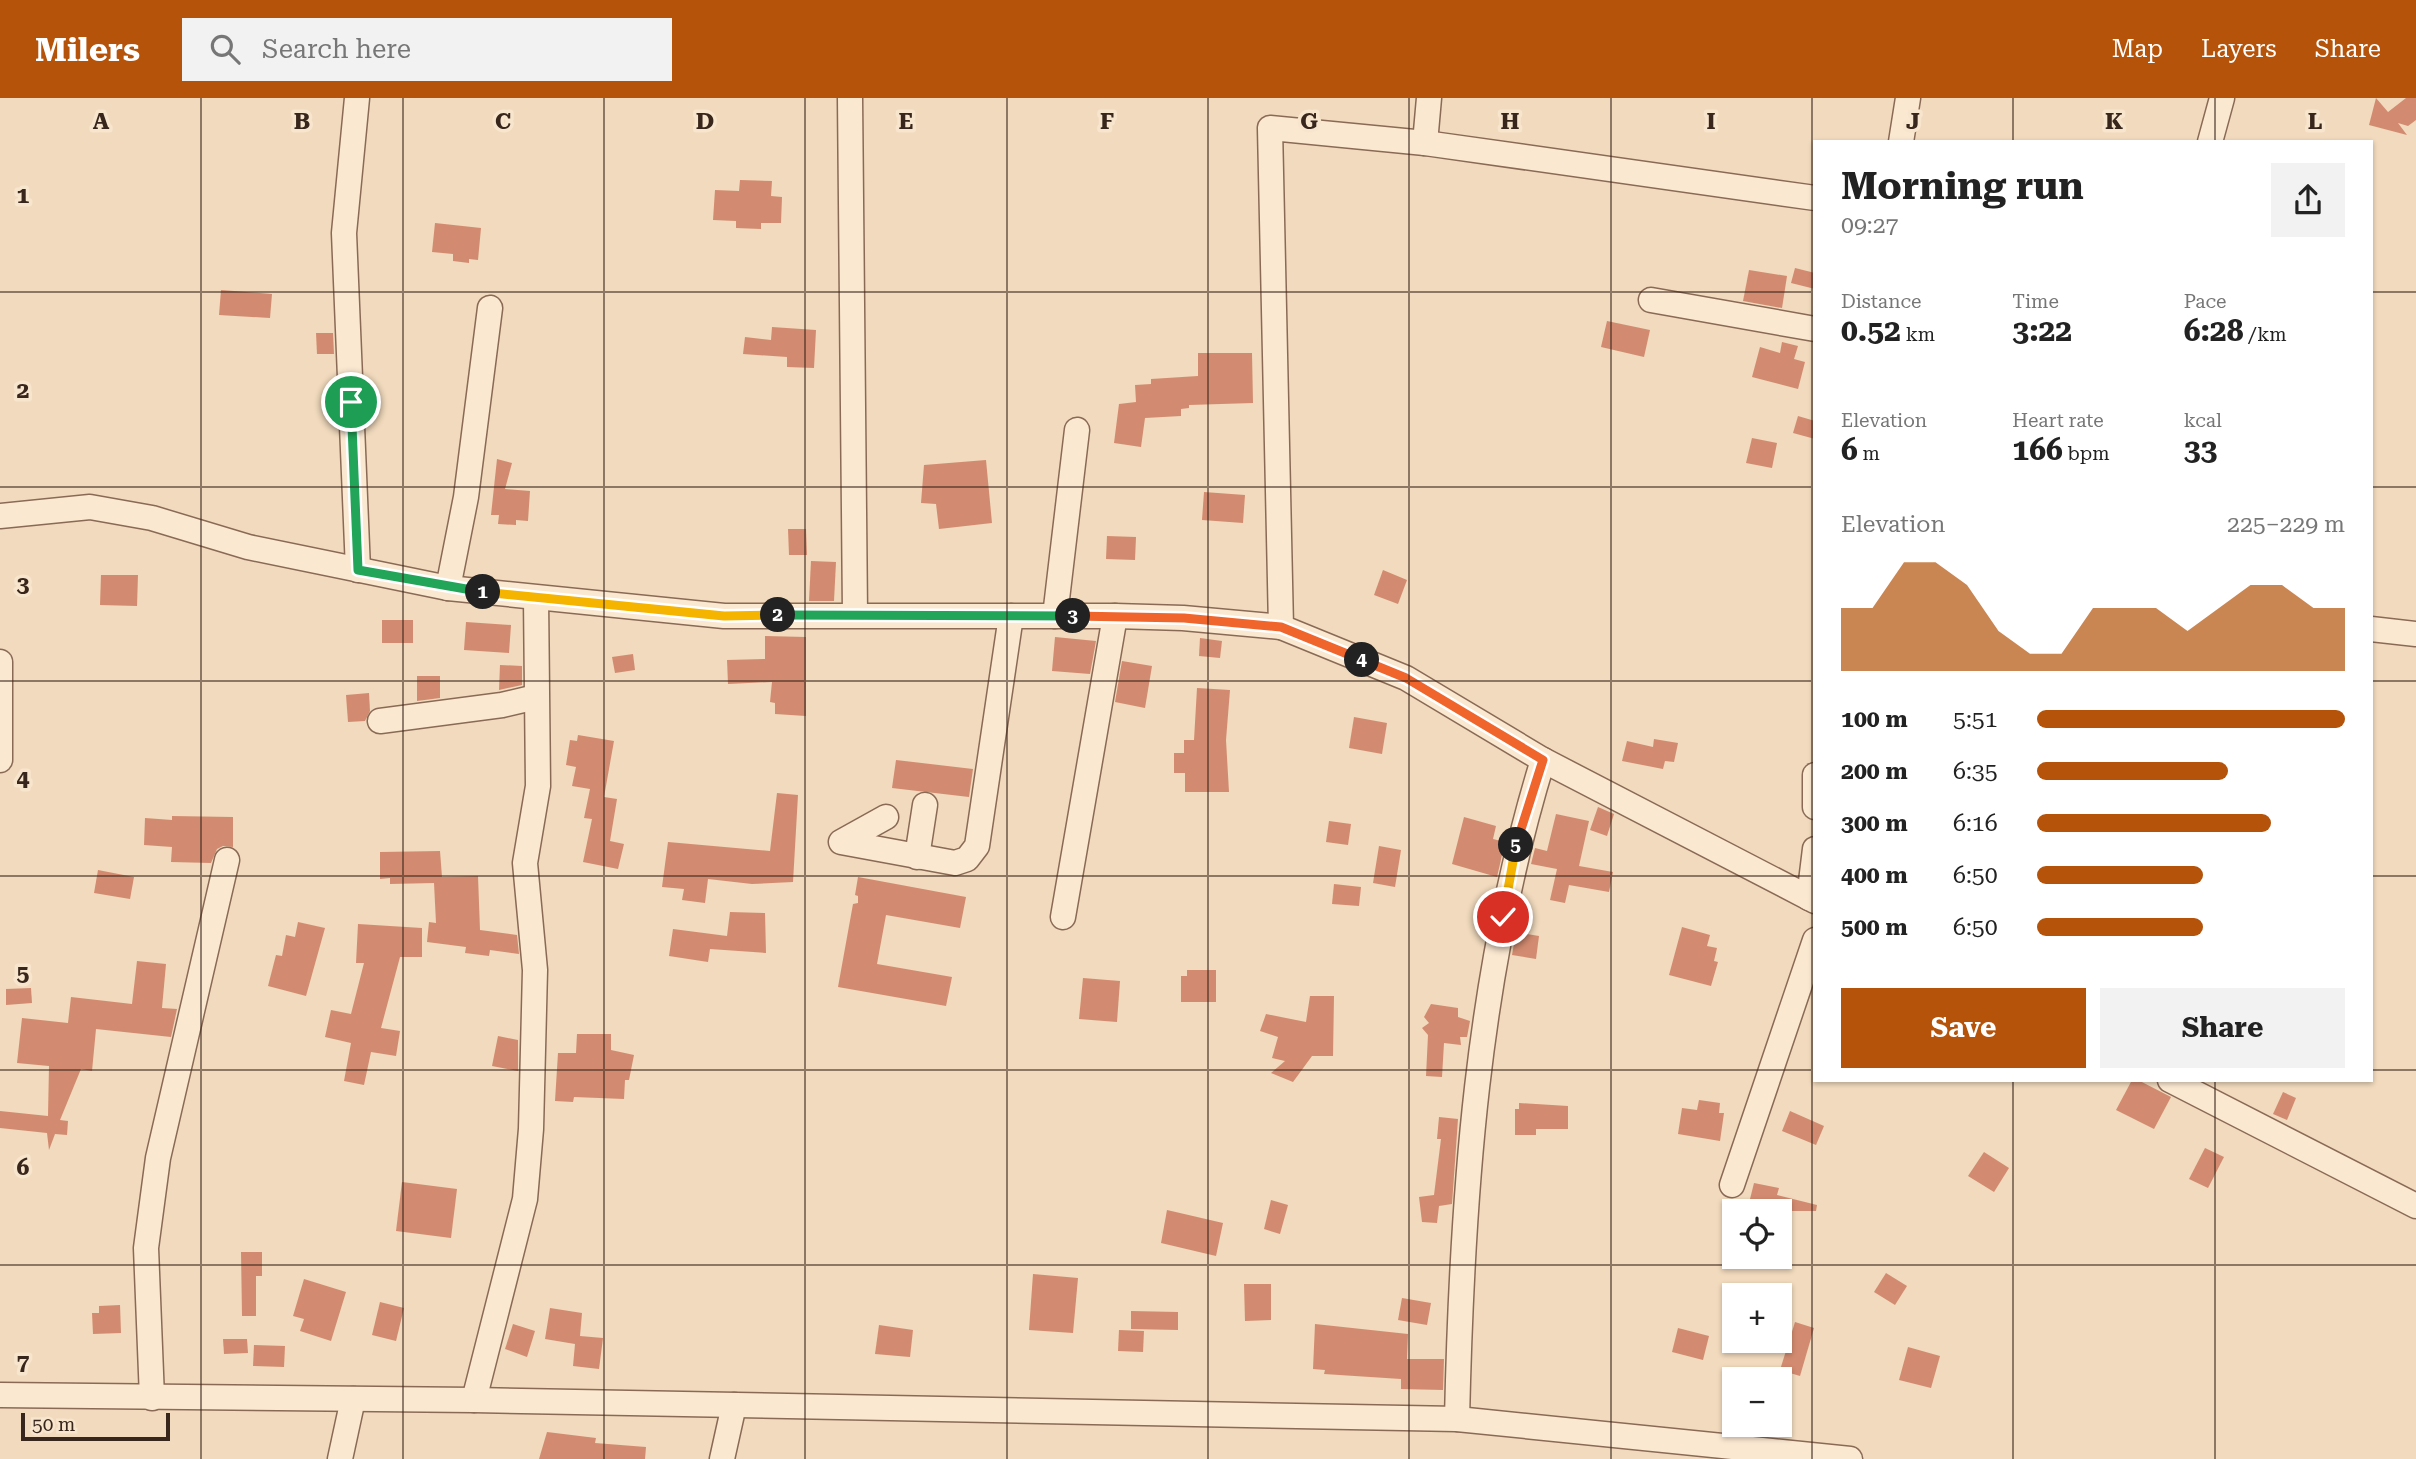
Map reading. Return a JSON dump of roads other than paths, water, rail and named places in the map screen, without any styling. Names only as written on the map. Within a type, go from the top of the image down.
[{"type":"street","points":[[357,98],[344,233],[358,570]]},
{"type":"street","points":[[850,98],[855,614]]},
{"type":"street","points":[[1426,143],[1429,98]]},
{"type":"street","points":[[1901,140],[1908,98]]},
{"type":"street","points":[[2211,140],[2222,98]]},
{"type":"street","points":[[1281,627],[1270,128],[1426,143],[1813,198]]},
{"type":"street","points":[[1651,300],[1813,329]]},
{"type":"street","points":[[448,588],[466,497],[490,308]]},
{"type":"street","points":[[1055,616],[1077,430]]},
{"type":"street","points":[[0,516],[90,507],[152,519],[248,547],[448,588],[724,616],[1115,616],[1184,618],[1281,627],[1406,678],[1543,760],[1812,900]]},
{"type":"street","points":[[474,1400],[525,1199],[529,1152],[535,970],[524,863],[538,786],[536,598]]},
{"type":"street","points":[[886,817],[841,842],[955,863],[967,859],[977,846],[1011,616]]},
{"type":"street","points":[[1063,917],[1115,616]]},
{"type":"street","points":[[2373,629],[2416,634]]},
{"type":"street","points":[[0,662],[0,760]]},
{"type":"street","points":[[380,721],[502,705],[536,697]]},
{"type":"street","points":[[1457,1419],[1460,1268],[1489,981],[1516,845],[1543,760]]},
{"type":"street","points":[[917,857],[925,804]]},
{"type":"street","points":[[152,1398],[146,1248],[158,1158],[227,860]]},
{"type":"street","points":[[1732,1185],[1813,946]]},
{"type":"street","points":[[2174,1082],[2416,1206]]},
{"type":"street","points":[[0,1395],[474,1400],[1457,1419],[1850,1459]]},
{"type":"street","points":[[340,1459],[354,1399]]},
{"type":"street","points":[[722,1459],[734,1405]]}]
